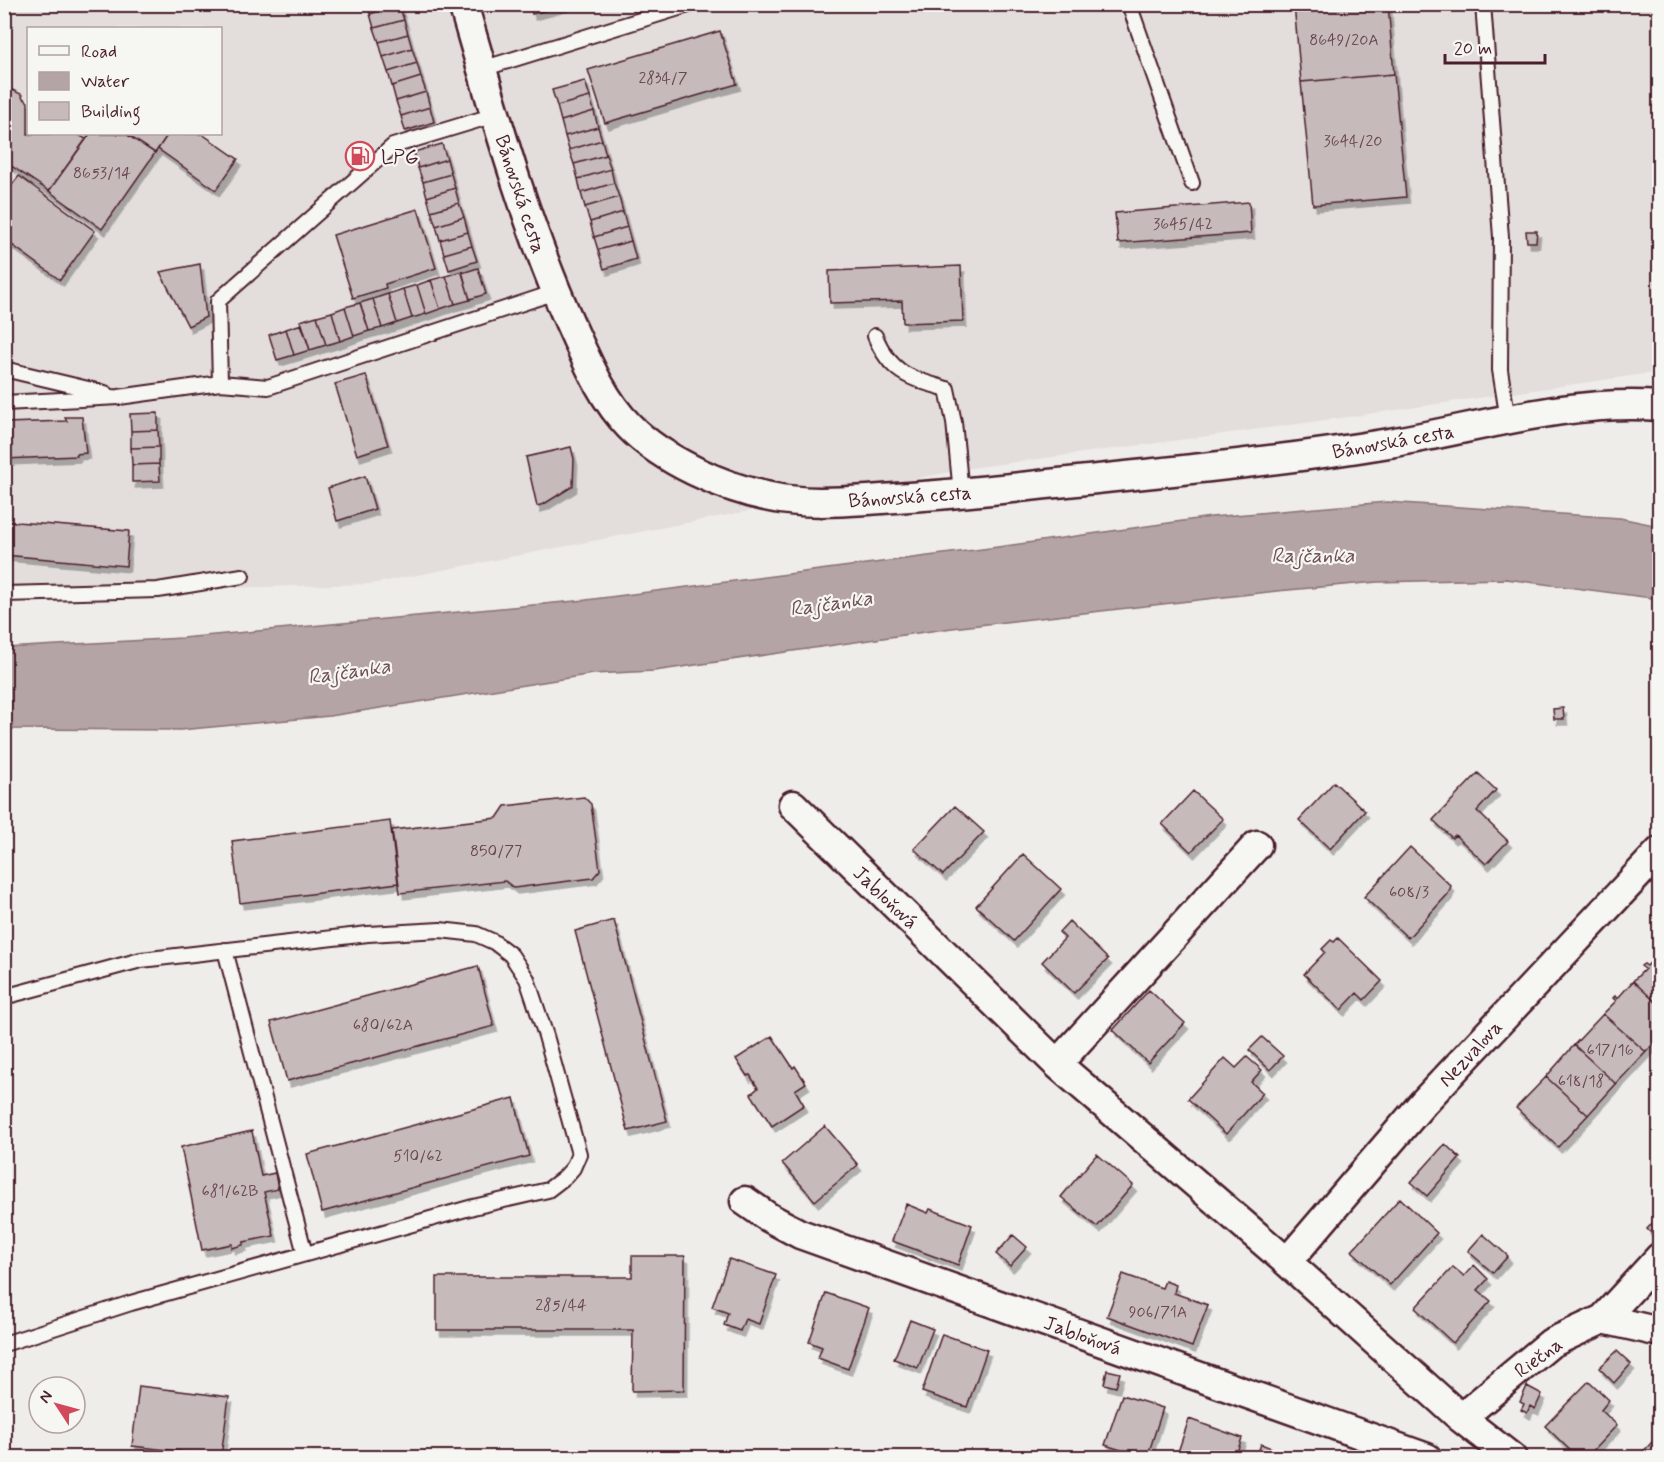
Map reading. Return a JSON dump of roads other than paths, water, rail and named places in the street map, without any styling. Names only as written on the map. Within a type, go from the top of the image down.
[{"type":"street","name":"Bánovská cesta","points":[[463,4],[527,219],[582,350],[608,399],[628,425],[645,440],[695,471],[727,486],[772,498],[820,503],[961,493],[1291,458],[1393,442],[1568,409],[1604,406],[1659,406]]},
{"type":"street","name":"Jabloňová","points":[[793,805],[1057,1064],[1287,1262],[1461,1418],[1512,1458]]},
{"type":"street","points":[[1057,1064],[1257,845]]},
{"type":"street","name":"Nezvalova","points":[[1287,1262],[1423,1103],[1659,850]]},
{"type":"street","name":"Jabloňová","points":[[745,1201],[768,1217],[800,1234],[1427,1458]]},
{"type":"street","points":[[1659,1257],[1603,1319],[1659,1332]]},
{"type":"street","name":"Riečna","points":[[1461,1418],[1551,1343],[1603,1319]]},
{"type":"lane","points":[[482,69],[692,4]]},
{"type":"lane","points":[[1129,4],[1192,183]]},
{"type":"lane","points":[[1484,4],[1501,237],[1500,370],[1508,420]]},
{"type":"lane","points":[[220,383],[218,301],[393,146],[495,115]]},
{"type":"lane","points":[[4,403],[119,397],[220,383],[268,387],[556,292]]},
{"type":"lane","points":[[875,336],[883,354],[902,374],[947,389],[954,422],[961,493]]},
{"type":"lane","points":[[4,369],[119,397]]},
{"type":"lane","points":[[4,594],[158,590],[242,576]]},
{"type":"lane","points":[[4,997],[141,960],[368,934],[440,930],[476,934],[494,942],[511,955],[527,979],[546,1036],[579,1154],[573,1168],[548,1190],[473,1207],[304,1254],[131,1303],[4,1344]]},
{"type":"lane","points":[[225,950],[304,1254]]},
{"type":"water","name":"Rajčanka","points":[[1387,502],[1620,518],[1659,526],[1659,599],[1506,579],[1377,582],[1277,591],[952,628],[654,671],[593,674],[330,716],[180,730],[5,729],[5,648],[182,638],[586,600],[1211,517]]},
{"type":"place","name":"LPG","points":[[360,156]]}]
